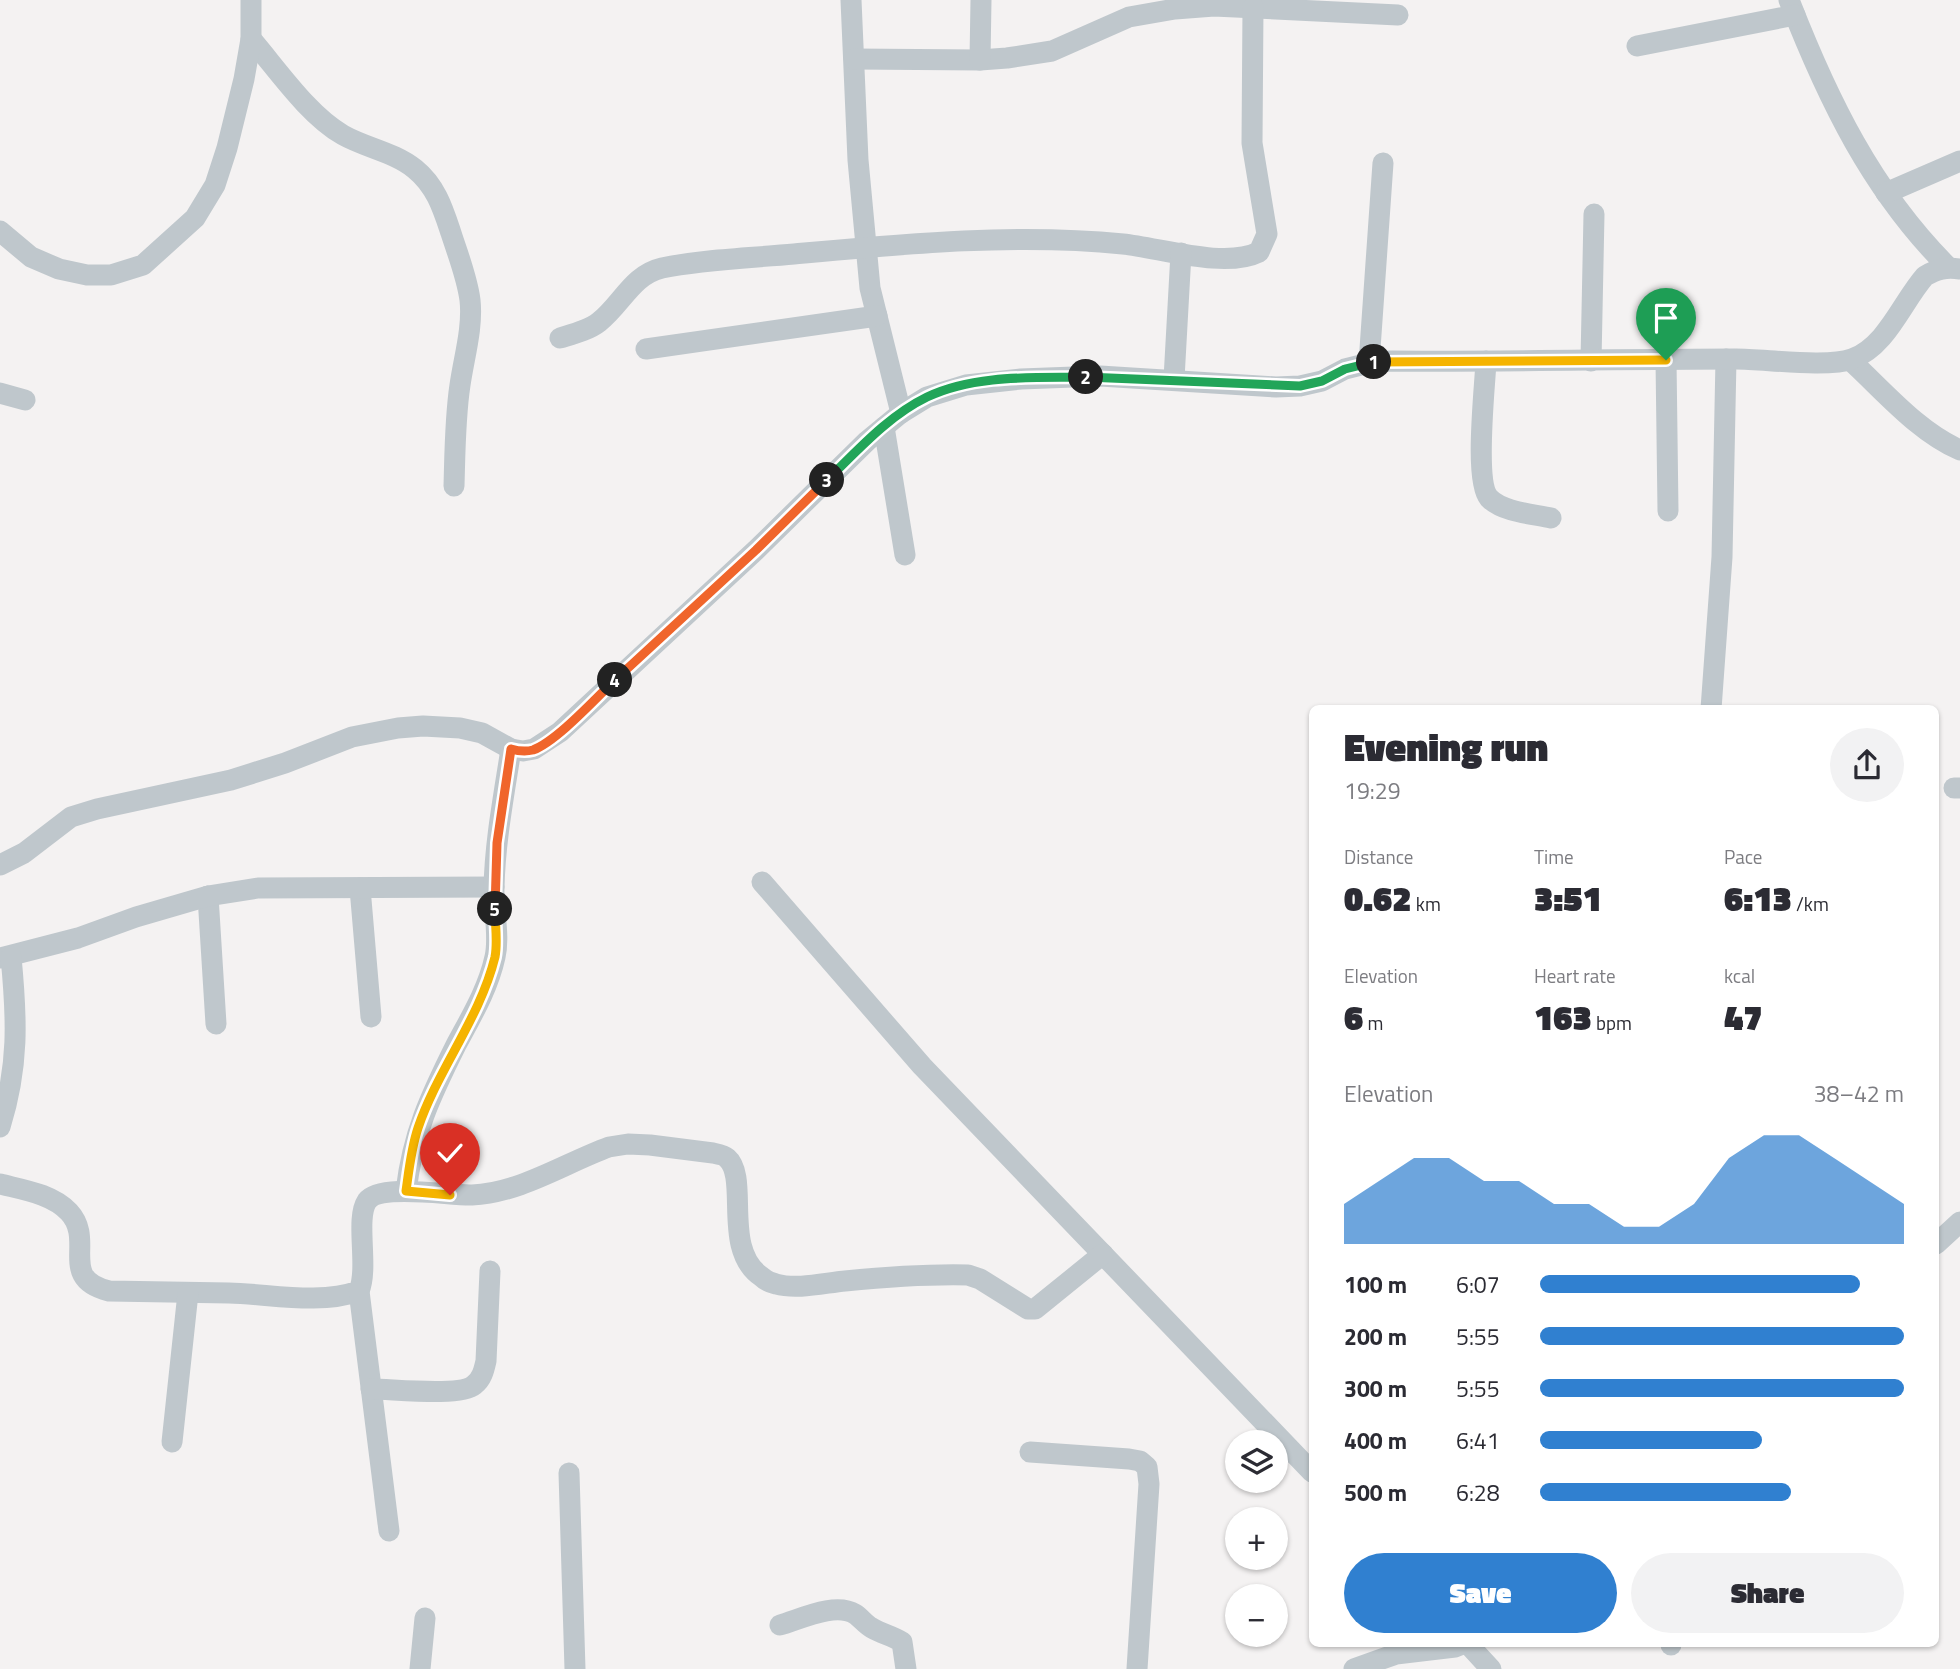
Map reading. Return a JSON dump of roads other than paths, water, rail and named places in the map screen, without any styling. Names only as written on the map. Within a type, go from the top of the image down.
[{"type":"street","points":[[0,231],[31,257],[59,269],[87,275],[111,275],[143,265],[195,218],[215,185],[233,125],[251,39],[251,0]]},
{"type":"street","points":[[851,0],[858,160],[870,288],[901,413]]},
{"type":"street","points":[[980,60],[981,0]]},
{"type":"street","points":[[854,59],[980,60],[1052,51],[1129,17],[1201,7],[1253,7],[1398,15]]},
{"type":"street","points":[[560,338],[597,325],[632,284],[646,274],[663,268],[866,247],[973,241],[1082,241],[1240,258],[1259,252],[1264,244],[1266,220],[1252,143],[1253,7]]},
{"type":"street","points":[[1637,46],[1792,8],[1843,124],[1886,193],[1921,240],[1954,268]]},
{"type":"street","points":[[251,39],[321,118],[341,134],[399,158],[416,169],[431,184],[443,207],[470,300],[470,325],[458,407],[454,486]]},
{"type":"street","points":[[1886,193],[1960,161]]},
{"type":"street","points":[[1369,363],[1383,163]]},
{"type":"street","points":[[1591,360],[1594,214]]},
{"type":"street","points":[[1174,379],[1181,253]]},
{"type":"street","points":[[0,865],[24,853],[71,817],[231,780],[352,737],[375,732],[423,726],[460,728],[482,733],[511,749],[534,749],[560,732],[884,427],[901,413],[944,391],[995,381],[1100,376],[1276,387],[1300,386],[1322,381],[1345,369],[1369,363],[1850,360],[1867,352],[1925,276],[1935,270],[1954,268]]},
{"type":"street","points":[[646,349],[877,316]]},
{"type":"street","points":[[1711,705],[1722,557],[1726,359]]},
{"type":"street","points":[[1666,360],[1668,511]]},
{"type":"street","points":[[1850,360],[1925,429],[1941,442],[1960,450]]},
{"type":"street","points":[[1486,362],[1481,461],[1485,492],[1500,506],[1551,518]]},
{"type":"street","points":[[0,393],[25,400]]},
{"type":"street","points":[[884,427],[905,555]]},
{"type":"street","points":[[406,1191],[410,1159],[418,1129],[482,994],[495,955],[494,887],[511,749]]},
{"type":"street","points":[[762,882],[922,1066],[1309,1469]]},
{"type":"street","points":[[0,1127],[16,1045],[17,1020],[6,958],[208,896],[258,888],[494,887]]},
{"type":"street","points":[[360,888],[371,1017]]},
{"type":"street","points":[[208,896],[216,1024]]},
{"type":"street","points":[[389,1531],[359,1291],[364,1280],[363,1222],[367,1202],[377,1193],[406,1191],[450,1195],[496,1192],[609,1147],[650,1145],[726,1157],[732,1165],[736,1179],[740,1243],[747,1262],[761,1277],[777,1285],[968,1275],[980,1279],[1028,1309],[1035,1309],[1102,1254]]},
{"type":"street","points":[[0,1184],[46,1197],[71,1214],[78,1231],[81,1270],[86,1282],[93,1287],[109,1291],[322,1298],[345,1296],[359,1291]]},
{"type":"street","points":[[1939,1242],[1960,1222]]},
{"type":"street","points":[[1939,1244],[1960,1249]]},
{"type":"street","points":[[371,1389],[459,1391],[474,1385],[483,1374],[486,1361],[490,1270]]},
{"type":"street","points":[[172,1442],[188,1293]]},
{"type":"street","points":[[1030,1452],[1129,1459],[1140,1461],[1147,1467],[1149,1484],[1137,1669]]},
{"type":"street","points":[[569,1473],[575,1669]]},
{"type":"street","points":[[780,1625],[827,1612],[841,1610],[854,1614],[871,1628],[902,1642],[906,1669]]},
{"type":"street","points":[[419,1669],[425,1618]]},
{"type":"street","points":[[1362,1668],[1396,1654],[1455,1647]]},
{"type":"street","points":[[1470,1647],[1491,1669]]}]
